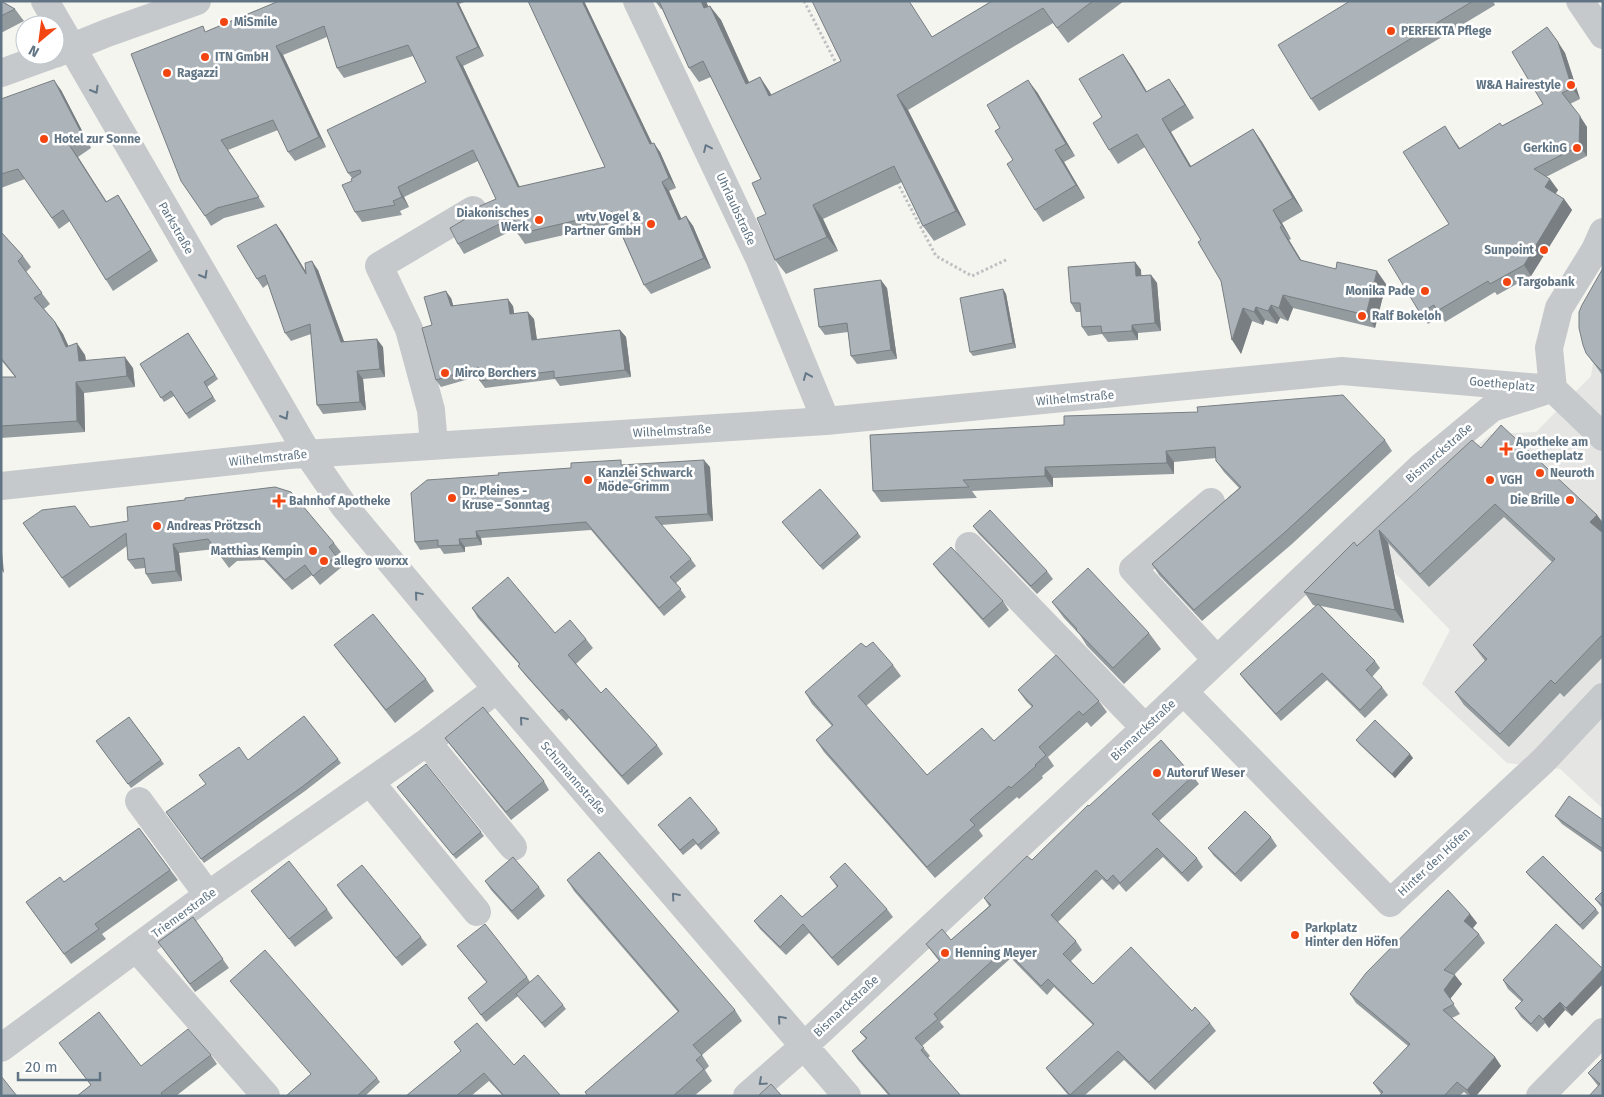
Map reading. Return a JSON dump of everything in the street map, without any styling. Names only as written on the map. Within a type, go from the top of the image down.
[{"type":"street","name":"Parkstraße","points":[[45,1],[49,15]]},
{"type":"street","points":[[65,50],[197,1]]},
{"type":"street","name":"Uhrlaubstraße","points":[[637,1],[759,258],[826,421]]},
{"type":"street","points":[[1580,1],[1603,35]]},
{"type":"street","name":"Parkstraße","points":[[65,56],[80,65],[308,454]]},
{"type":"street","points":[[1,73],[23,65]]},
{"type":"street","points":[[434,445],[431,410],[409,329],[379,266],[473,210]]},
{"type":"street","name":"Goetheplatz","points":[[1342,371],[1553,389],[1549,348],[1560,308],[1595,250],[1603,232]]},
{"type":"street","name":"Wilhelmstraße","points":[[1,486],[308,454],[826,421],[1342,371]]},
{"type":"street","points":[[1553,389],[1603,437]]},
{"type":"street","name":"Bismarckstraße","points":[[747,1096],[804,1046],[1184,692],[1422,466],[1492,408],[1553,389]]},
{"type":"street","name":"Schumannstraße","points":[[308,454],[344,506],[497,689],[847,1096]]},
{"type":"street","points":[[1211,502],[1133,569],[1218,660]]},
{"type":"street","points":[[969,546],[1145,728]]},
{"type":"street","name":"Triemerstraße","points":[[1,1048],[208,895],[427,742],[497,689]]},
{"type":"street","name":"Hinter den Höfen","points":[[1184,692],[1390,903],[1544,760],[1603,697]]},
{"type":"street","points":[[427,742],[513,847]]},
{"type":"street","points":[[370,782],[477,912]]},
{"type":"street","points":[[138,801],[208,895]]},
{"type":"street","points":[[136,948],[266,1096]]},
{"type":"street","points":[[1540,1096],[1603,1032]]},
{"type":"path","points":[[804,1],[840,71]]},
{"type":"path","points":[[895,177],[936,256],[972,276],[1008,259]]},
{"type":"shaded area","points":[[1603,310],[1603,809],[1560,769],[1507,763],[1422,684],[1450,630],[1364,541],[1491,434],[1536,432],[1591,376],[1600,314]]},
{"type":"building","points":[[1,1],[15,9],[1,16]]},
{"type":"building","points":[[279,1],[456,1],[478,47],[456,57],[518,187],[605,167],[528,1],[582,1],[650,144],[654,143],[669,178],[662,182],[679,220],[686,216],[704,258],[644,285],[612,212],[518,234],[514,217],[458,244],[450,228],[474,214],[480,206],[496,199],[473,150],[398,187],[402,197],[393,201],[395,205],[355,212],[342,185],[352,181],[351,179],[361,173],[360,170],[348,173],[327,130],[426,82],[408,45],[337,68],[324,26],[276,46],[319,137],[288,152],[273,120],[221,140],[259,197],[217,208],[205,216],[181,181],[131,54],[203,26],[205,32]]},
{"type":"building","points":[[659,1],[701,1],[704,8],[710,6],[746,84],[760,77],[769,96],[841,61],[812,1],[909,1],[932,37],[992,1],[1093,1],[1057,28],[1043,8],[897,95],[956,211],[923,226],[894,166],[813,205],[827,237],[775,260],[757,218],[766,214],[752,183],[761,179],[703,61],[689,68]]},
{"type":"building","name":"PERFEKTA Pflege","points":[[1350,1],[1473,1],[1311,99],[1278,45]]},
{"type":"building","points":[[1547,27],[1558,42],[1572,88],[1562,93],[1580,116],[1579,146],[1534,169],[1550,179],[1545,187],[1564,199],[1524,265],[1490,284],[1488,281],[1437,311],[1434,305],[1420,313],[1388,260],[1449,224],[1403,152],[1445,126],[1459,149],[1500,123],[1502,126],[1543,104],[1512,52]]},
{"type":"building","points":[[1123,54],[1146,92],[1169,79],[1185,105],[1162,119],[1190,167],[1253,129],[1293,198],[1273,210],[1282,226],[1280,227],[1300,260],[1336,269],[1337,262],[1377,271],[1366,315],[1283,295],[1279,308],[1271,305],[1268,311],[1256,307],[1254,312],[1243,308],[1232,340],[1221,281],[1198,242],[1201,240],[1137,134],[1109,150],[1093,123],[1102,117],[1079,79]]},
{"type":"building","points":[[54,80],[84,138],[70,146],[106,202],[118,195],[151,250],[106,280],[63,210],[52,218],[18,169],[1,174],[1,99]]},
{"type":"building","points":[[1028,80],[1066,144],[1055,150],[1076,185],[1035,210],[1007,164],[1013,160],[995,131],[1000,128],[987,105]]},
{"type":"building","points":[[276,224],[306,274],[305,263],[312,261],[341,342],[377,339],[380,369],[357,371],[360,402],[317,405],[310,324],[285,333],[265,275],[257,279],[237,246]]},
{"type":"building","points":[[1,232],[23,256],[18,261],[42,293],[34,298],[55,322],[66,347],[77,343],[79,361],[125,357],[127,376],[76,382],[77,421],[1,426],[1,377],[16,377],[1,358]]},
{"type":"building","points":[[1135,262],[1136,276],[1151,275],[1155,323],[1132,325],[1132,331],[1102,333],[1101,326],[1082,327],[1080,303],[1071,303],[1068,267]]},
{"type":"building","points":[[1603,268],[1603,372],[1586,353],[1579,328],[1579,312]]},
{"type":"building","points":[[881,280],[891,350],[851,356],[847,323],[819,327],[814,289]]},
{"type":"building","points":[[1003,289],[1013,343],[970,352],[960,298]]},
{"type":"building","points":[[446,291],[451,306],[508,299],[510,314],[528,312],[532,340],[620,330],[625,370],[554,378],[554,371],[480,381],[478,367],[436,380],[422,328],[432,325],[424,297]]},
{"type":"building","points":[[188,333],[215,375],[204,382],[213,397],[186,414],[171,391],[161,398],[140,364]]},
{"type":"building","points":[[1343,395],[1385,440],[1284,533],[1194,610],[1152,564],[1241,487],[1216,461],[1215,447],[1166,451],[1167,463],[1045,467],[1045,476],[963,480],[969,487],[873,491],[870,435],[1064,425],[1064,416],[1198,412],[1197,407]]},
{"type":"building","points":[[1501,425],[1597,515],[1590,522],[1603,533],[1603,634],[1555,684],[1551,680],[1500,734],[1455,692],[1487,659],[1473,645],[1555,559],[1495,504],[1420,574],[1379,530],[1395,610],[1304,592],[1354,542],[1357,546],[1472,440],[1481,448]]},
{"type":"building","points":[[621,460],[621,465],[704,460],[708,514],[655,517],[691,559],[670,577],[681,589],[659,608],[586,522],[476,531],[477,538],[459,539],[460,545],[438,546],[438,540],[415,542],[411,493],[427,480],[571,468],[571,463]]},
{"type":"building","points":[[275,487],[291,492],[334,543],[329,547],[336,556],[313,576],[305,565],[285,580],[257,550],[230,552],[222,558],[208,539],[173,544],[176,571],[146,574],[144,558],[128,560],[126,533],[62,578],[23,523],[42,510],[75,506],[90,527],[128,521],[127,507]]},
{"type":"building","points":[[820,489],[858,533],[820,566],[782,522]]},
{"type":"building","points":[[990,510],[1047,571],[1031,586],[973,526]]},
{"type":"building","points":[[951,547],[1003,601],[983,619],[933,564]]},
{"type":"building","points":[[1088,568],[1149,633],[1113,668],[1052,602]]},
{"type":"building","points":[[508,577],[555,633],[570,620],[586,639],[568,655],[601,693],[606,688],[657,745],[622,776],[562,709],[559,712],[518,666],[520,664],[472,608]]},
{"type":"building","points":[[1318,604],[1375,661],[1366,670],[1382,687],[1360,710],[1322,673],[1276,714],[1240,674]]},
{"type":"building","points":[[373,614],[426,679],[386,710],[334,645]]},
{"type":"building","points":[[873,642],[893,665],[858,696],[927,775],[982,728],[994,741],[1033,706],[1018,690],[1056,655],[1099,701],[1083,715],[1079,711],[1039,747],[1046,755],[1036,766],[1011,788],[1009,786],[970,820],[975,825],[927,867],[816,740],[833,725],[805,692],[861,643],[866,647]]},
{"type":"building","points":[[483,707],[544,781],[506,812],[445,738]]},
{"type":"building","points":[[304,716],[338,759],[201,859],[166,812],[206,784],[199,775],[239,747],[248,760]]},
{"type":"building","points":[[129,717],[161,760],[128,784],[96,741]]},
{"type":"building","points":[[1375,720],[1410,754],[1392,774],[1356,740]]},
{"type":"building","points":[[1161,740],[1193,776],[1152,814],[1197,858],[1182,873],[1157,848],[1120,883],[1113,875],[1107,881],[1096,870],[1051,915],[1076,941],[1063,954],[1093,984],[1131,947],[1192,1011],[1195,1007],[1210,1023],[1149,1082],[1118,1051],[1070,1095],[1046,1068],[1094,1024],[1048,979],[1041,986],[1005,949],[934,1014],[938,1019],[915,1038],[924,1048],[921,1050],[961,1096],[891,1096],[852,1051],[867,1038],[860,1032],[940,960],[926,944],[942,929],[951,940],[991,905],[984,898],[1027,856],[1032,860],[1088,805]]},
{"type":"building","points":[[426,764],[481,832],[453,855],[397,787]]},
{"type":"building","points":[[1569,796],[1603,820],[1603,849],[1555,816]]},
{"type":"building","points":[[690,797],[717,829],[698,845],[693,839],[680,850],[658,825]]},
{"type":"building","points":[[1245,811],[1271,837],[1235,874],[1208,848]]},
{"type":"building","points":[[139,828],[170,870],[95,924],[99,929],[64,954],[26,902],[60,877],[64,882]]},
{"type":"building","points":[[599,852],[735,1010],[693,1045],[702,1055],[696,1060],[704,1069],[673,1096],[588,1096],[585,1092],[679,1011],[567,880]]},
{"type":"building","points":[[1543,856],[1596,909],[1580,925],[1526,872]]},
{"type":"building","points":[[513,857],[539,887],[512,911],[485,881]]},
{"type":"building","points":[[289,861],[327,909],[289,939],[251,891]]},
{"type":"building","points":[[845,863],[887,909],[832,958],[803,924],[780,947],[754,921],[781,895],[802,917],[838,886],[830,877]]},
{"type":"building","points":[[362,865],[421,937],[396,958],[337,885]]},
{"type":"building","points":[[1448,890],[1470,914],[1464,921],[1479,934],[1444,970],[1455,975],[1444,990],[1454,1004],[1443,1010],[1495,1057],[1467,1090],[1457,1082],[1444,1096],[1379,1096],[1383,1092],[1373,1083],[1410,1044],[1350,994],[1366,973]]},
{"type":"building","points":[[1603,891],[1603,906],[1595,899]]},
{"type":"building","points":[[193,917],[223,959],[190,984],[158,942]]},
{"type":"building","points":[[485,924],[527,977],[481,1015],[468,998],[487,982],[457,946]]},
{"type":"building","points":[[1556,924],[1603,969],[1566,1008],[1560,1002],[1543,1019],[1539,1015],[1531,1024],[1515,1008],[1523,1000],[1503,980]]},
{"type":"building","points":[[265,950],[377,1078],[357,1096],[286,1096],[311,1074],[230,981]]},
{"type":"building","points":[[538,975],[563,1005],[542,1023],[516,994]]},
{"type":"building","points":[[99,1012],[141,1066],[188,1029],[211,1055],[161,1093],[163,1096],[77,1096],[91,1085],[59,1043]]},
{"type":"building","points":[[477,1023],[514,1065],[524,1055],[561,1096],[504,1096],[484,1073],[456,1096],[406,1096],[461,1051],[454,1042]]},
{"type":"building","points":[[1603,1058],[1603,1096],[1589,1096],[1600,1084],[1588,1073]]},
{"type":"building","points":[[1,1076],[17,1096],[1,1096]]},
{"type":"building","points":[[771,1084],[782,1096],[758,1096]]},
{"type":"place","name":"MiSmile","points":[[224,22]]},
{"type":"place","name":"PERFEKTA Pflege","points":[[1391,31]]},
{"type":"place","name":"ITN GmbH","points":[[205,57]]},
{"type":"place","name":"Ragazzi","points":[[167,73]]},
{"type":"place","name":"W&A Hairestyle","points":[[1571,85]]},
{"type":"place","name":"Hotel zur Sonne","points":[[44,139]]},
{"type":"place","name":"GerkinG","points":[[1577,148]]},
{"type":"place","name":"Diakonisches Werk","points":[[539,220]]},
{"type":"place","name":"wtv Vogel & Partner GmbH","points":[[651,224]]},
{"type":"place","name":"Sunpoint","points":[[1544,250]]},
{"type":"place","name":"Targobank","points":[[1507,282]]},
{"type":"place","name":"Monika Pade","points":[[1425,291]]},
{"type":"place","name":"Ralf Bokeloh","points":[[1362,316]]},
{"type":"place","name":"Mirco Borchers","points":[[445,373]]},
{"type":"place","name":"Apotheke am Goetheplatz","points":[[1506,449]]},
{"type":"place","name":"Neuroth","points":[[1540,473]]},
{"type":"place","name":"Kanzlei Schwarck Möde-Grimm","points":[[588,480]]},
{"type":"place","name":"VGH","points":[[1490,480]]},
{"type":"place","name":"Dr. Pleines - Kruse - Sonntag","points":[[452,498]]},
{"type":"place","name":"Die Brille","points":[[1570,500]]},
{"type":"place","name":"Bahnhof Apotheke","points":[[279,501]]},
{"type":"place","name":"Andreas Prötzsch","points":[[157,526]]},
{"type":"place","name":"Matthias Kempin","points":[[313,551]]},
{"type":"place","name":"allegro worxx","points":[[324,561]]},
{"type":"place","name":"Autoruf Weser","points":[[1157,773]]},
{"type":"place","name":"Parkplatz Hinter den Höfen","points":[[1295,935]]},
{"type":"place","name":"Henning Meyer","points":[[945,953]]}]
